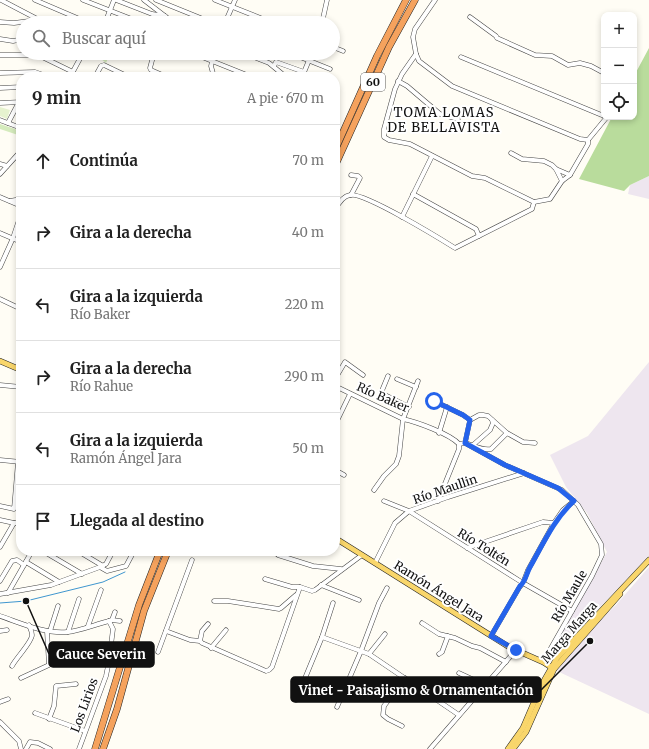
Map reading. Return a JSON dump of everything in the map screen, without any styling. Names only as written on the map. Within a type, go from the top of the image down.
[{"type":"highway","name":"60","points":[[340,139],[377,56],[406,0]]},
{"type":"highway","name":"60","points":[[340,155],[389,47],[415,0]]},
{"type":"highway","points":[[95,749],[139,605],[158,556]]},
{"type":"highway","points":[[103,749],[144,611],[166,556]]},
{"type":"main road","points":[[0,361],[16,368]]},
{"type":"main road","name":"Ramón Ángel Jara","points":[[340,541],[491,636],[553,668]]},
{"type":"main road","name":"Marga Marga","points":[[508,749],[523,728],[541,686],[572,640],[649,560]]},
{"type":"main road","name":"Marga Marga","points":[[513,749],[526,732],[553,668]]},
{"type":"street","points":[[0,5],[2,0],[31,16]]},
{"type":"street","points":[[13,6],[15,0]]},
{"type":"street","points":[[35,0],[73,16]]},
{"type":"street","points":[[83,0],[123,16]]},
{"type":"street","points":[[108,16],[115,0],[161,16]]},
{"type":"street","points":[[144,0],[150,2],[165,16]]},
{"type":"street","points":[[156,0],[196,16]]},
{"type":"street","points":[[215,0],[255,16]]},
{"type":"street","points":[[228,16],[234,0]]},
{"type":"street","points":[[324,16],[327,0]]},
{"type":"street","points":[[435,0],[415,29],[413,37],[416,54],[420,61],[452,86],[580,140],[588,140]]},
{"type":"street","points":[[470,17],[497,38],[535,55],[552,56],[568,64],[580,63],[601,72]]},
{"type":"street","points":[[0,22],[16,23]]},
{"type":"street","points":[[0,39],[16,40]]},
{"type":"street","points":[[416,54],[398,81],[385,124],[383,134],[384,137],[389,140],[410,144],[472,176],[485,178],[534,202],[546,201],[550,199],[562,181],[570,175],[588,144],[588,140],[604,120]]},
{"type":"street","points":[[0,55],[16,55]]},
{"type":"street","points":[[461,57],[601,115]]},
{"type":"street","points":[[47,60],[73,72],[79,60]]},
{"type":"street","points":[[152,60],[150,68],[156,72]]},
{"type":"street","points":[[262,60],[274,66],[281,72]]},
{"type":"street","points":[[304,72],[309,60],[330,69]]},
{"type":"street","points":[[212,72],[210,66],[211,61],[239,72]]},
{"type":"street","points":[[274,66],[276,62],[297,72]]},
{"type":"street","points":[[98,72],[101,66],[104,65],[119,72]]},
{"type":"street","points":[[0,73],[16,73]]},
{"type":"street","points":[[398,81],[407,86],[440,114],[458,119]]},
{"type":"street","points":[[0,88],[16,87]]},
{"type":"street","points":[[0,103],[16,102]]},
{"type":"street","points":[[8,123],[16,109]]},
{"type":"street","points":[[0,120],[16,126]]},
{"type":"street","points":[[511,153],[522,159],[544,161],[552,165],[556,169],[562,181]]},
{"type":"street","points":[[0,174],[16,156]]},
{"type":"street","points":[[402,217],[432,156]]},
{"type":"street","points":[[0,164],[7,166]]},
{"type":"street","points":[[556,169],[570,175]]},
{"type":"street","points":[[340,202],[342,199],[351,194],[360,178],[358,176],[351,175]]},
{"type":"street","points":[[351,194],[363,197],[402,217],[455,248],[532,209],[534,202]]},
{"type":"street","points":[[413,194],[476,229],[479,236]]},
{"type":"street","points":[[0,197],[16,204]]},
{"type":"street","points":[[10,201],[16,199]]},
{"type":"street","points":[[0,267],[16,229]]},
{"type":"street","points":[[0,233],[16,240]]},
{"type":"street","points":[[0,299],[16,307]]},
{"type":"street","points":[[340,370],[345,362],[363,375]]},
{"type":"street","points":[[388,376],[381,393],[409,407]]},
{"type":"street","points":[[397,379],[416,387]]},
{"type":"street","points":[[374,490],[384,476],[396,464],[399,456],[403,418],[409,407],[418,380]]},
{"type":"street","points":[[0,385],[16,387]]},
{"type":"street","name":"Río Baker","points":[[340,389],[403,418],[414,421],[459,444]]},
{"type":"street","points":[[340,415],[350,394]]},
{"type":"street","points":[[434,401],[470,420]]},
{"type":"street","points":[[439,433],[447,407]]},
{"type":"street","points":[[465,443],[470,420],[479,415],[488,416],[507,433],[523,442],[535,443]]},
{"type":"street","points":[[473,445],[490,430],[493,423],[491,419]]},
{"type":"street","points":[[438,502],[459,449],[459,444],[465,443],[484,450],[490,449],[507,433]]},
{"type":"street","points":[[465,443],[481,453],[558,488],[574,501],[564,510],[554,523],[528,570],[523,584],[520,586],[491,636]]},
{"type":"street","points":[[0,460],[16,462]]},
{"type":"street","points":[[340,473],[344,475]]},
{"type":"street","name":"Río Maullin","points":[[375,563],[395,523],[409,511],[524,473]]},
{"type":"street","points":[[0,506],[14,509],[16,493]]},
{"type":"street","name":"Río Toltén","points":[[384,501],[409,511],[523,584],[572,611]]},
{"type":"street","name":"Río Maule","points":[[543,662],[602,555],[601,544],[578,505],[574,501]]},
{"type":"street","points":[[0,520],[14,523],[0,547]]},
{"type":"street","points":[[467,548],[543,522],[554,523]]},
{"type":"street","points":[[266,579],[292,588],[300,587],[312,590],[362,555]]},
{"type":"street","points":[[8,593],[29,556]]},
{"type":"street","points":[[51,556],[82,574]]},
{"type":"street","points":[[86,556],[107,571],[126,566],[131,556]]},
{"type":"street","points":[[0,594],[59,582],[106,564],[110,556]]},
{"type":"street","points":[[281,556],[313,566],[342,569]]},
{"type":"street","points":[[0,581],[12,560],[17,560],[59,582]]},
{"type":"street","points":[[158,652],[192,560]]},
{"type":"street","points":[[321,585],[359,600]]},
{"type":"street","points":[[166,631],[190,640],[200,641],[211,648],[266,671],[272,667],[300,587]]},
{"type":"street","points":[[337,707],[361,651],[379,603],[387,588]]},
{"type":"street","points":[[88,626],[101,590]]},
{"type":"street","points":[[214,601],[228,601],[279,609],[297,594]]},
{"type":"street","points":[[68,632],[79,599]]},
{"type":"street","points":[[296,700],[322,637],[333,603]]},
{"type":"street","points":[[21,678],[49,665],[48,631],[58,606]]},
{"type":"street","points":[[110,621],[115,612]]},
{"type":"street","points":[[0,616],[48,631],[68,632],[110,621],[120,621]]},
{"type":"street","name":"Los Lirios","points":[[79,749],[104,683],[109,661],[113,629],[110,621]]},
{"type":"street","points":[[200,641],[202,631],[208,624]]},
{"type":"street","points":[[422,624],[439,634],[455,638],[480,648],[506,662]]},
{"type":"street","points":[[12,666],[32,636],[29,625]]},
{"type":"street","points":[[0,631],[7,630]]},
{"type":"street","points":[[211,648],[226,630]]},
{"type":"street","points":[[369,654],[385,634]]},
{"type":"street","points":[[438,654],[442,652],[448,636]]},
{"type":"street","points":[[322,637],[369,654],[459,716]]},
{"type":"street","points":[[430,749],[516,650]]},
{"type":"street","points":[[459,673],[485,686]]},
{"type":"street","points":[[402,726],[388,719],[383,715],[383,711],[384,706],[405,678]]},
{"type":"street","points":[[49,719],[54,706],[56,686],[76,684]]},
{"type":"street","points":[[0,702],[8,699]]},
{"type":"street","points":[[35,713],[85,731]]},
{"type":"street","points":[[0,722],[19,741],[21,749]]},
{"type":"street","points":[[26,749],[30,742],[38,743],[50,749]]},
{"type":"shaded area","points":[[649,176],[649,199],[628,194],[630,185]]},
{"type":"shaded area","points":[[649,362],[649,556],[575,633],[564,642],[559,639],[607,552],[587,513],[566,487],[550,455],[588,436]]},
{"type":"shaded area","points":[[649,567],[649,714],[557,671],[587,633],[616,605]]},
{"type":"green space","points":[[649,48],[649,176],[630,185],[624,191],[579,179],[610,120],[637,120],[637,70]]},
{"type":"green space","points":[[0,107],[10,110],[7,119],[0,116]]},
{"type":"green space","points":[[0,124],[16,129],[16,134],[0,129]]},
{"type":"waterway","points":[[0,603],[26,601],[103,582],[125,572]]},
{"type":"place","name":"Cauce Severin","points":[[26,601]]},
{"type":"place","name":"Vinet - Paisajismo & Ornamentación","points":[[590,641]]},
{"type":"district","name":"TOMA LOMAS DE BELLAVISTA","points":[[444,120]]},
{"type":"route","points":[[434,401],[470,420],[465,443],[505,465],[562,490],[574,501],[564,510],[554,523],[528,570],[526,579],[520,586],[491,636],[516,650]]}]
